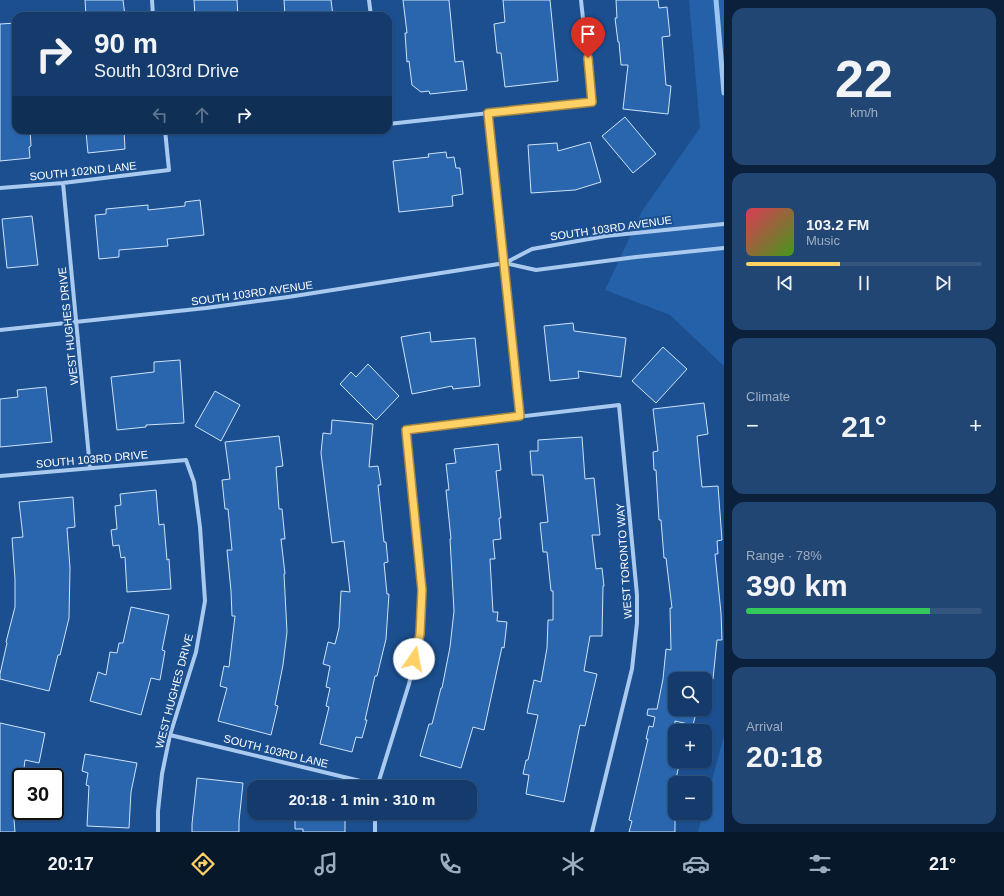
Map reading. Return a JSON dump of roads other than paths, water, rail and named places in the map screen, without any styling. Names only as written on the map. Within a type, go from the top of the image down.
[{"type":"street","points":[[152,0],[153,12]]},
{"type":"street","points":[[370,0],[371,12]]},
{"type":"street","points":[[392,124],[592,102],[581,0]]},
{"type":"street","points":[[379,780],[409,684],[420,634],[422,590],[406,430],[520,416],[488,113]]},
{"type":"street","name":"SOUTH 102ND LANE","points":[[0,188],[63,183],[169,170],[165,134]]},
{"type":"street","name":"WEST HUGHES DRIVE","points":[[63,183],[90,468]]},
{"type":"street","name":"SOUTH 103RD AVENUE","points":[[0,330],[206,308],[288,297],[504,263],[532,249],[606,236],[724,224]]},
{"type":"street","name":"SOUTH 103RD AVENUE","points":[[504,263],[536,270],[636,257],[724,248]]},
{"type":"street","name":"WEST TORONTO WAY","points":[[520,416],[619,405],[637,595],[637,622],[632,669],[592,832]]},
{"type":"street","name":"WEST HUGHES DRIVE","points":[[158,832],[158,811],[162,774],[170,735],[196,652],[205,601],[200,527],[194,482],[186,460]]},
{"type":"street","name":"SOUTH 103RD DRIVE","points":[[0,476],[186,460]]},
{"type":"street","name":"SOUTH 103RD LANE","points":[[170,735],[353,780]]},
{"type":"street","points":[[375,832],[376,820]]},
{"type":"waterway","points":[[716,0],[724,93]]}]
